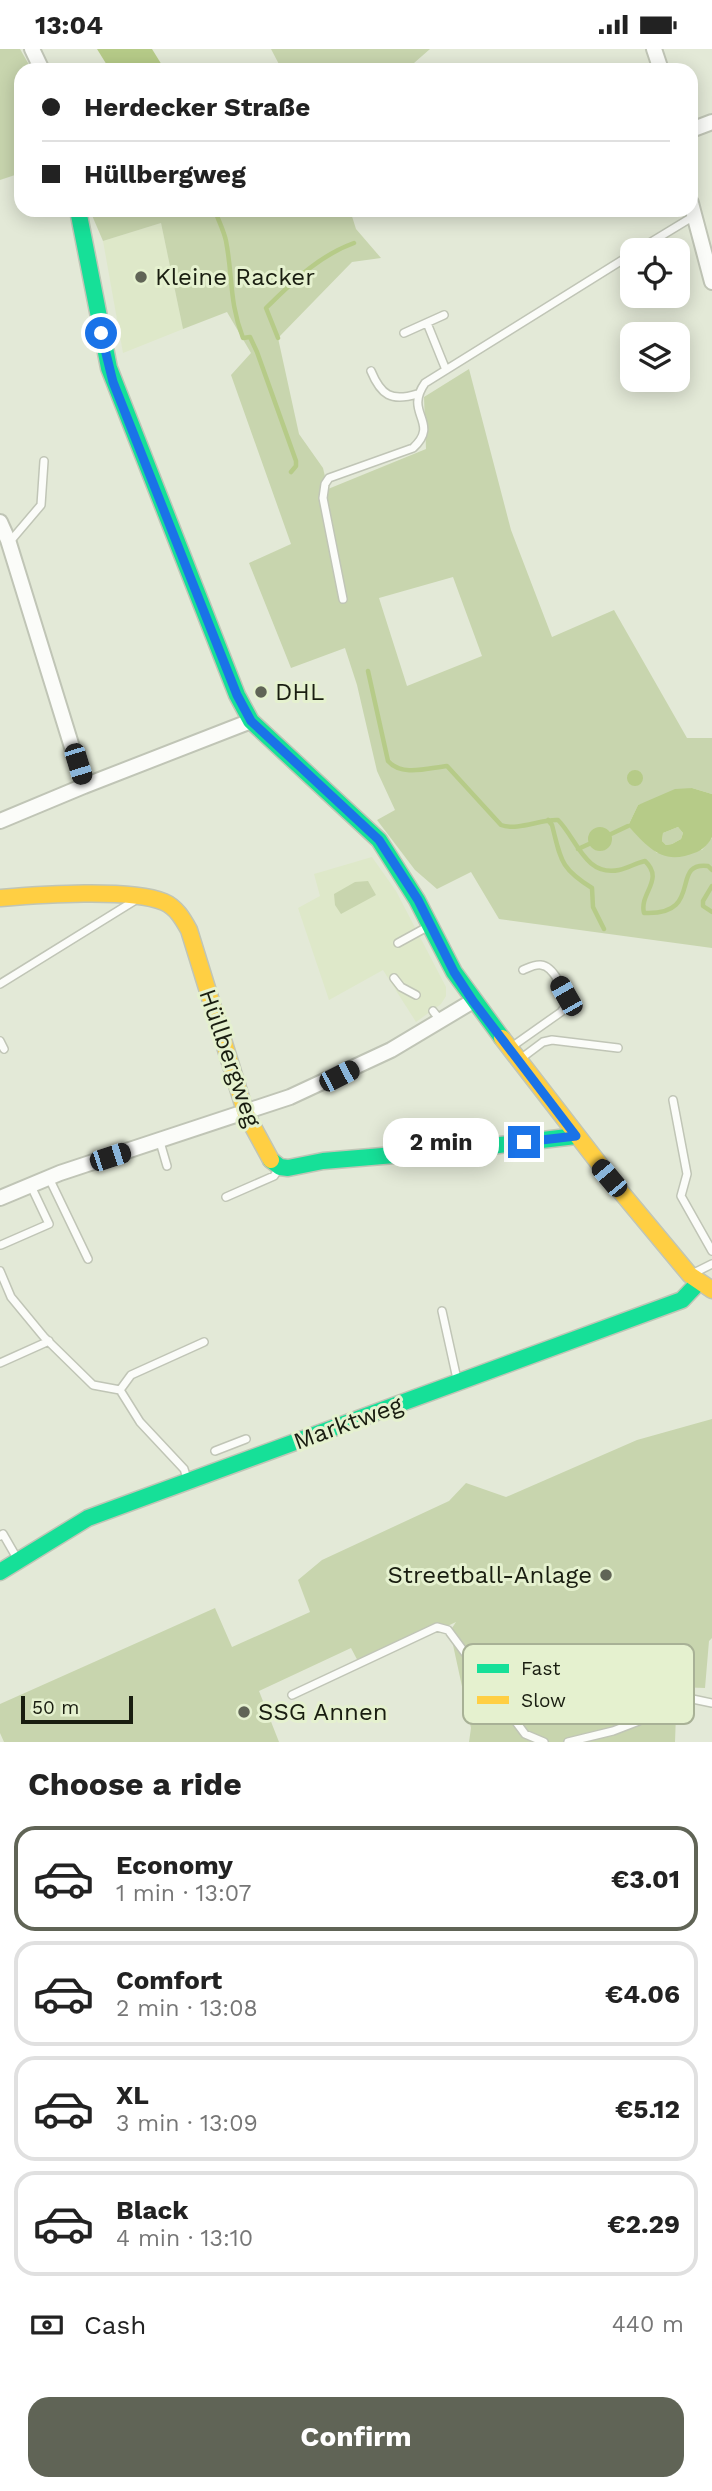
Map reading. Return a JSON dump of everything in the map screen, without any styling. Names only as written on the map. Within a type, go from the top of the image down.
[{"type":"street","points":[[79,217],[113,382],[237,695],[251,721],[379,840],[418,900],[454,972],[510,1054],[700,1282]]},
{"type":"street","points":[[695,217],[712,282]]},
{"type":"street","points":[[0,522],[8,540],[84,786]]},
{"type":"street","points":[[0,821],[251,721]]},
{"type":"street","name":"Hüllbergweg","points":[[0,898],[141,897],[153,898],[175,909],[189,930],[246,1114],[266,1154],[280,1167]]},
{"type":"street","points":[[0,1198],[49,1178],[246,1114],[339,1076],[391,1050],[437,1016],[473,1001]]},
{"type":"street","points":[[280,1167],[576,1136]]},
{"type":"street","name":"Marktweg","points":[[0,1572],[88,1518],[682,1300],[700,1282]]},
{"type":"lane","points":[[654,238],[682,217]]},
{"type":"lane","points":[[343,599],[325,512],[323,492],[329,478],[413,448],[422,440],[425,429],[417,394],[425,383],[620,261]]},
{"type":"lane","points":[[404,333],[443,315]]},
{"type":"lane","points":[[427,323],[446,370]]},
{"type":"lane","points":[[371,370],[379,388],[389,395],[406,397],[417,394]]},
{"type":"lane","points":[[8,540],[13,538],[41,505],[44,461]]},
{"type":"lane","points":[[0,984],[141,897]]},
{"type":"lane","points":[[398,943],[430,926]]},
{"type":"lane","points":[[510,1054],[567,1004],[566,996],[545,966],[523,970]]},
{"type":"lane","points":[[394,978],[401,987],[416,995]]},
{"type":"lane","points":[[510,1054],[552,1039],[618,1048]]},
{"type":"lane","points":[[0,1041],[4,1049]]},
{"type":"lane","points":[[674,1100],[687,1174],[681,1202],[712,1251]]},
{"type":"lane","points":[[160,1142],[167,1166]]},
{"type":"lane","points":[[226,1197],[274,1176],[280,1167]]},
{"type":"lane","points":[[49,1178],[88,1259]]},
{"type":"lane","points":[[1,1245],[49,1224],[31,1186]]},
{"type":"lane","points":[[700,1282],[712,1264]]},
{"type":"lane","points":[[0,1271],[11,1297],[49,1341],[93,1385],[120,1389]]},
{"type":"lane","points":[[442,1311],[458,1383]]},
{"type":"lane","points":[[0,1363],[49,1341]]},
{"type":"lane","points":[[120,1389],[131,1375],[204,1342]]},
{"type":"lane","points":[[120,1389],[140,1422],[184,1469],[188,1482]]},
{"type":"lane","points":[[215,1451],[246,1439]]},
{"type":"lane","points":[[226,1447],[233,1465]]},
{"type":"lane","points":[[0,1536],[3,1534],[18,1560]]},
{"type":"lane","points":[[292,1695],[437,1627],[448,1630],[463,1651]]},
{"type":"lane","points":[[694,1699],[712,1703]]},
{"type":"lane","points":[[517,1724],[524,1734],[544,1742]]},
{"type":"lane","points":[[568,1742],[631,1724]]},
{"type":"shaded area","points":[[0,49],[20,49],[28,63],[14,63],[14,175],[0,180]]},
{"type":"shaded area","points":[[97,49],[152,49],[161,63],[106,63]]},
{"type":"shaded area","points":[[271,49],[430,49],[414,63],[278,63]]},
{"type":"shaded area","points":[[93,217],[352,217],[356,229],[381,258],[352,262],[278,338],[299,434],[323,468],[328,489],[426,449],[424,397],[469,369],[511,530],[552,637],[614,610],[687,738],[712,738],[712,794],[692,788],[638,805],[628,826],[657,853],[702,850],[712,838],[712,948],[499,919],[471,872],[437,889],[415,870],[377,820],[395,810],[377,771],[357,685],[345,648],[291,668],[249,563],[291,544],[231,375],[251,353],[227,312],[183,329],[161,223],[103,241]],"holes":[[[453,577],[482,656],[407,686],[379,598]]]},
{"type":"shaded area","name":"Kleine Racker","points":[[161,223],[183,329],[123,353],[103,241]]},
{"type":"shaded area","points":[[632,770],[638,770],[643,778],[641,784],[632,786],[627,781],[627,775]]},
{"type":"shaded area","points":[[692,788],[712,794],[712,837],[699,851],[675,857],[658,853],[628,826],[638,805],[675,789]],"holes":[[[678,827],[683,833],[681,839],[672,844],[666,845],[662,841],[663,833]]]},
{"type":"shaded area","points":[[600,827],[608,831],[612,839],[608,847],[600,851],[592,847],[588,839],[592,831]]},
{"type":"shaded area","points":[[678,827],[683,833],[681,839],[666,845],[662,841],[663,833]]},
{"type":"shaded area","points":[[372,857],[396,891],[446,987],[446,996],[441,1004],[416,1022],[383,970],[329,1000],[298,908],[320,896],[314,874]]},
{"type":"shaded area","points":[[368,881],[376,895],[341,914],[335,905],[334,894],[355,882]]},
{"type":"shaded area","points":[[712,1419],[712,1638],[709,1641],[705,1688],[694,1688],[694,1644],[463,1644],[463,1691],[450,1631],[456,1622],[361,1667],[351,1648],[259,1691],[279,1742],[4,1742],[0,1733],[0,1704],[215,1608],[232,1647],[310,1612],[298,1580],[322,1560],[449,1501],[466,1483],[506,1497],[637,1440]]},
{"type":"shaded area","points":[[470,1724],[676,1724],[675,1742],[469,1742]]},
{"type":"waterway","points":[[218,217],[226,241],[233,301],[239,325],[243,338],[250,337],[257,352],[296,461],[291,472]]},
{"type":"waterway","points":[[278,338],[266,308],[317,262],[354,243]]},
{"type":"waterway","points":[[368,671],[388,761],[400,769],[408,770],[447,766],[501,825],[515,827],[558,820],[583,855],[598,868],[607,871],[619,870],[645,861],[653,874],[643,906],[644,913],[663,912],[674,906],[681,898],[690,872],[697,867],[708,866],[712,870]]},
{"type":"waterway","points":[[548,820],[563,862],[574,875],[592,888],[593,907],[604,929]]},
{"type":"waterway","points":[[611,834],[628,826]]},
{"type":"waterway","points":[[578,849],[589,844]]},
{"type":"waterway","points":[[712,886],[703,901],[703,906],[712,912]]},
{"type":"traffic: fast","points":[[79,217],[109,368],[237,695],[251,721],[379,840],[417,900],[454,972],[502,1038]]},
{"type":"traffic: fast","points":[[271,1160],[280,1167],[288,1168],[323,1161],[466,1149],[576,1136]]},
{"type":"traffic: fast","points":[[0,1572],[88,1518],[682,1300],[699,1282]]},
{"type":"traffic: slow","points":[[0,898],[37,895],[129,895],[164,902],[176,910],[189,930],[246,1114],[271,1160]]},
{"type":"traffic: slow","points":[[502,1038],[621,1192],[690,1275],[712,1290]]},
{"type":"place","name":"Kleine Racker","points":[[141,277]]},
{"type":"place","name":"DHL","points":[[261,692]]},
{"type":"place","name":"Streetball-Anlage","points":[[606,1575]]},
{"type":"place","name":"SSG Annen","points":[[244,1712]]},
{"type":"route","points":[[101,333],[113,382],[237,695],[251,721],[362,821],[379,840],[418,900],[454,972],[473,1001],[576,1136],[524,1142]]}]
